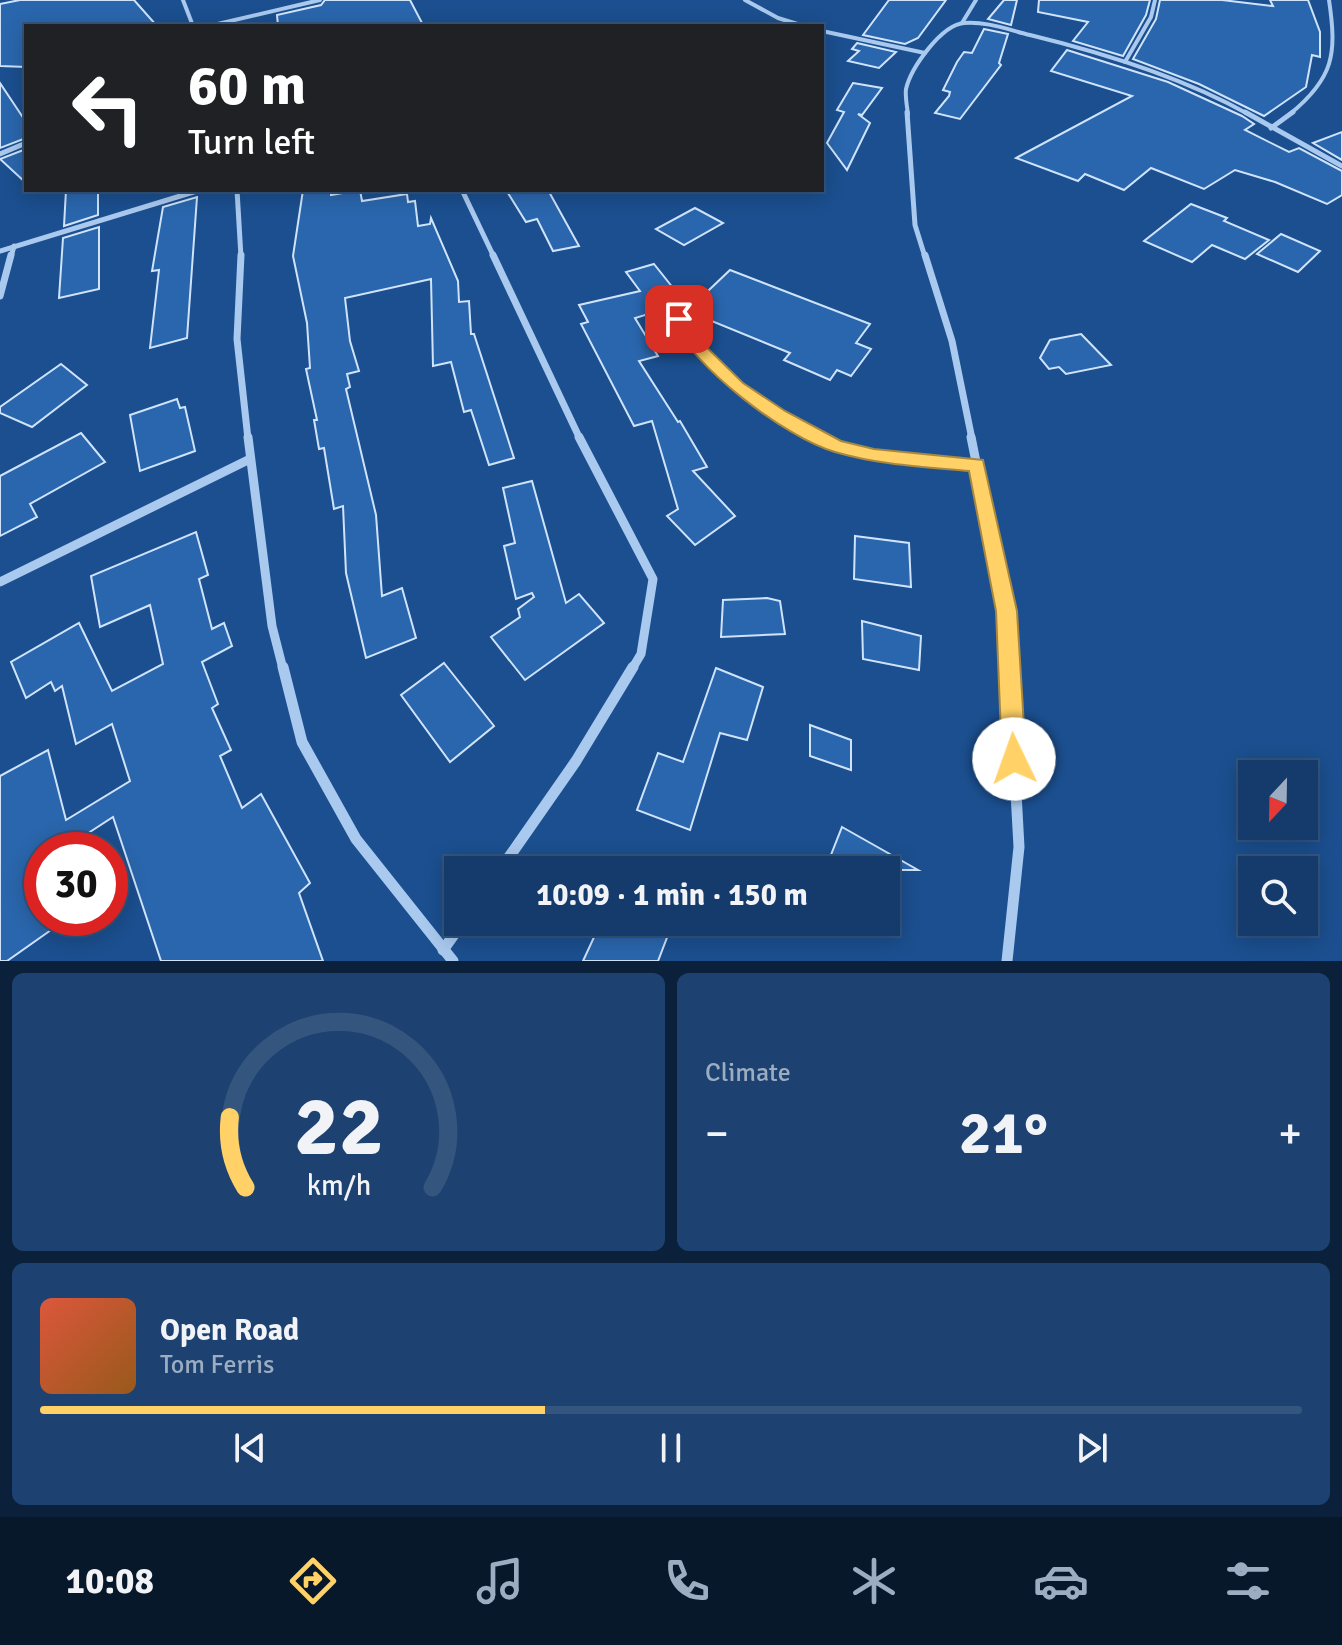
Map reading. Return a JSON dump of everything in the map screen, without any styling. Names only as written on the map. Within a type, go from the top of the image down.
[{"type":"street","points":[[183,0],[192,24]]},
{"type":"street","points":[[218,24],[320,0]]},
{"type":"street","points":[[745,0],[778,18],[798,24]]},
{"type":"street","points":[[962,23],[976,0]]},
{"type":"street","points":[[1125,62],[1151,17],[1155,0]]},
{"type":"street","points":[[1329,0],[1337,24],[1338,57]]},
{"type":"street","points":[[1007,961],[1019,847],[1006,611],[952,341],[915,225],[906,90],[925,53],[948,28],[962,23],[995,26],[1125,62],[1211,93],[1342,166]]},
{"type":"street","points":[[824,31],[925,53]]},
{"type":"street","points":[[1271,128],[1318,94],[1330,80]]},
{"type":"street","points":[[0,154],[24,144]]},
{"type":"street","points":[[0,251],[193,192]]},
{"type":"street","points":[[237,192],[241,246],[237,339],[250,459],[272,626],[302,742],[356,839],[453,961]]},
{"type":"street","points":[[463,192],[570,419],[653,579],[641,654],[576,761],[510,856]]},
{"type":"street","points":[[0,296],[14,246]]},
{"type":"street","points":[[679,319],[686,336],[737,387],[779,415],[836,446],[874,455],[977,465]]},
{"type":"street","points":[[0,582],[250,459]]},
{"type":"street","points":[[443,950],[453,936]]},
{"type":"building","points":[[20,0],[134,0],[155,24],[24,24],[24,67],[0,66],[0,4]]},
{"type":"building","points":[[325,0],[410,0],[422,23],[278,24],[277,15],[321,5]]},
{"type":"building","points":[[889,0],[946,0],[918,38],[905,44],[863,35]]},
{"type":"building","points":[[1004,0],[1017,0],[1011,25],[988,19]]},
{"type":"building","points":[[1039,0],[1150,0],[1146,15],[1123,56],[1073,41],[1088,22],[1038,12]]},
{"type":"building","points":[[1160,0],[1222,0],[1273,6],[1270,0],[1308,0],[1320,32],[1320,57],[1312,55],[1306,87],[1264,116],[1199,84],[1133,59],[1156,19]]},
{"type":"building","points":[[984,29],[1008,34],[1001,65],[960,119],[935,113],[949,96],[950,92],[943,90],[957,62],[964,52],[972,53]]},
{"type":"building","points":[[857,43],[896,52],[879,68],[848,61],[859,51],[852,49]]},
{"type":"building","points":[[1067,50],[1168,82],[1242,116],[1254,124],[1245,130],[1289,152],[1299,148],[1342,171],[1342,195],[1327,204],[1275,182],[1235,170],[1204,189],[1151,168],[1124,190],[1085,174],[1078,181],[1016,158],[1132,96],[1051,71]]},
{"type":"building","points":[[0,83],[24,119],[24,139],[0,148]]},
{"type":"building","points":[[853,83],[882,88],[862,115],[858,114],[870,123],[847,170],[827,143],[844,112],[837,110]]},
{"type":"building","points":[[1342,132],[1342,160],[1313,143]]},
{"type":"building","points":[[24,150],[24,181],[0,159]]},
{"type":"building","points":[[66,192],[98,192],[98,215],[64,226]]},
{"type":"building","points":[[303,192],[331,192],[331,195],[360,192],[362,201],[407,194],[408,202],[415,201],[418,226],[430,224],[431,218],[458,281],[459,302],[469,301],[471,334],[474,334],[514,458],[489,465],[471,410],[464,412],[451,362],[433,366],[431,279],[345,298],[350,341],[359,371],[347,374],[350,387],[346,389],[376,515],[382,596],[402,588],[416,638],[366,658],[346,573],[343,506],[334,509],[324,448],[319,449],[314,420],[317,420],[306,369],[310,368],[307,323],[293,256]]},
{"type":"building","points":[[507,192],[549,192],[579,246],[553,251],[537,219],[526,222]]},
{"type":"building","points":[[197,197],[187,338],[150,348],[159,270],[152,271],[163,207]]},
{"type":"building","points":[[1191,204],[1269,240],[1245,259],[1212,245],[1192,262],[1144,241]]},
{"type":"building","points":[[695,208],[723,223],[684,245],[656,229]]},
{"type":"building","points":[[99,227],[99,289],[59,298],[63,238]]},
{"type":"building","points":[[1281,234],[1320,251],[1298,272],[1257,254]]},
{"type":"building","points":[[654,264],[685,303],[635,318],[658,356],[639,361],[707,467],[693,471],[735,516],[695,545],[667,516],[678,509],[652,421],[634,426],[581,324],[588,322],[579,305],[640,291],[626,272]]},
{"type":"building","points":[[730,270],[870,324],[856,343],[871,349],[851,376],[837,370],[830,380],[784,360],[790,353],[687,311]]},
{"type":"building","points":[[1081,334],[1111,365],[1066,374],[1059,367],[1049,369],[1040,358],[1050,340]]},
{"type":"building","points":[[61,364],[87,385],[32,427],[0,413],[0,407]]},
{"type":"building","points":[[177,399],[180,408],[185,407],[195,451],[140,471],[130,415]]},
{"type":"building","points":[[81,433],[105,462],[30,504],[37,517],[0,536],[0,476]]},
{"type":"building","points":[[532,481],[566,603],[579,594],[604,623],[525,680],[491,637],[520,617],[518,609],[534,597],[532,593],[516,599],[504,546],[515,543],[503,488]]},
{"type":"building","points":[[196,532],[208,575],[199,579],[212,629],[224,623],[232,646],[202,662],[218,704],[212,708],[231,750],[220,756],[242,808],[261,794],[310,883],[299,893],[323,961],[161,961],[128,862],[128,832],[118,832],[113,817],[90,832],[24,832],[24,936],[42,936],[7,961],[0,961],[0,776],[48,750],[66,820],[130,781],[112,724],[76,744],[62,686],[55,691],[51,682],[26,698],[11,662],[79,623],[112,691],[163,664],[150,605],[100,627],[91,576]]},
{"type":"building","points":[[855,536],[909,543],[911,587],[854,579]]},
{"type":"building","points":[[767,598],[780,601],[785,634],[721,637],[723,600]]},
{"type":"building","points":[[862,621],[921,636],[919,670],[863,659]]},
{"type":"building","points":[[444,663],[494,726],[450,762],[401,695]]},
{"type":"building","points":[[716,668],[763,687],[747,740],[720,733],[690,830],[637,810],[658,753],[683,762]]},
{"type":"building","points":[[810,725],[851,740],[851,770],[810,756]]},
{"type":"building","points":[[842,827],[893,856],[831,856]]},
{"type":"building","points":[[900,860],[918,870],[900,870]]},
{"type":"building","points":[[595,936],[668,936],[658,961],[583,961]]},
{"type":"route","points":[[679,319],[686,336],[737,387],[779,415],[836,446],[874,455],[977,465],[1006,611],[1014,759]]}]
